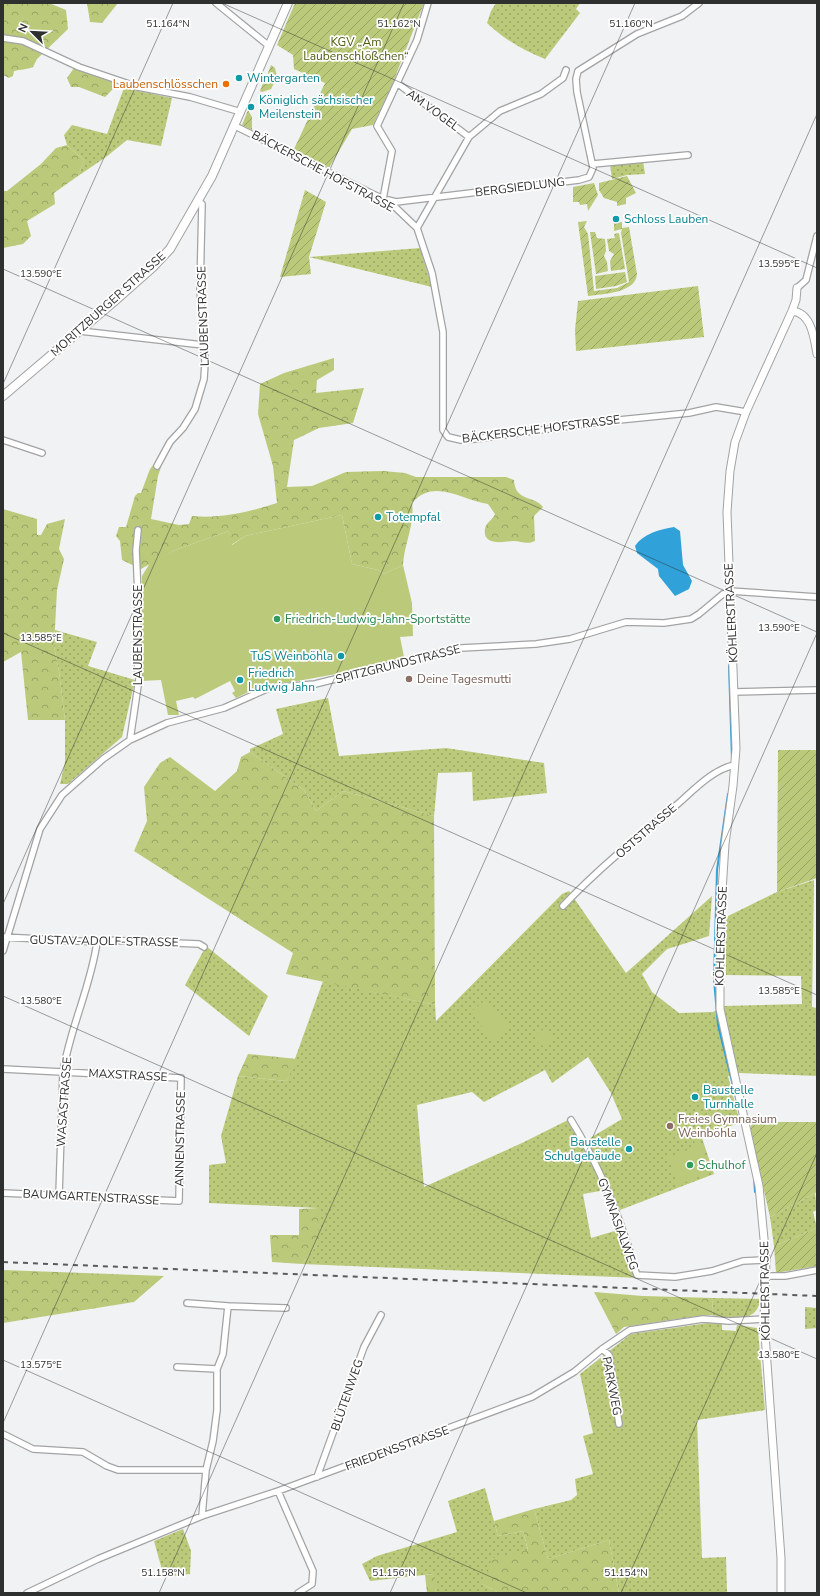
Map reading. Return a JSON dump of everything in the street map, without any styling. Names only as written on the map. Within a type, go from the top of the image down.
[{"type":"main road","name":"MORITZBURGER STRASSE","points":[[3,396],[80,331],[165,255],[198,201],[235,126],[288,3]]},
{"type":"street","points":[[216,3],[269,46]]},
{"type":"street","name":"AM VOGEL","points":[[383,199],[392,151],[377,126],[417,40],[428,3]]},
{"type":"street","points":[[688,155],[593,164],[577,92],[576,79],[578,71],[637,34],[682,16],[699,3]]},
{"type":"street","points":[[3,38],[23,41],[79,67],[123,83],[190,97],[241,112]]},
{"type":"street","points":[[417,228],[469,137],[500,111],[541,94],[562,78],[566,70]]},
{"type":"street","name":"AM VOGEL","points":[[397,83],[469,137]]},
{"type":"street","name":"BÄCKERSCHE HOFSTRASSE","points":[[235,126],[383,199],[395,207],[417,228],[432,273],[443,322],[443,430],[448,437],[461,440],[475,439],[598,422],[690,413],[716,407],[746,412]]},
{"type":"street","name":"BERGSIEDLUNG","points":[[436,197],[579,180],[591,174],[593,164]]},
{"type":"street","points":[[383,199],[396,202],[436,197]]},
{"type":"street","name":"LAUBENSTRASSE","points":[[158,466],[170,442],[188,420],[199,398],[205,369],[200,290],[202,204],[198,201]]},
{"type":"street","points":[[797,288],[806,280],[817,236]]},
{"type":"street","name":"KÖHLERSTRASSE","points":[[781,1593],[781,1558],[764,1319],[766,1260],[759,1186],[720,1009],[720,923],[725,844],[735,765],[734,692],[727,500],[735,442],[746,412],[792,311],[796,300],[797,288]]},
{"type":"street","points":[[792,311],[800,313],[805,317],[814,331],[817,354]]},
{"type":"street","points":[[80,331],[203,345]]},
{"type":"street","points":[[3,440],[42,453]]},
{"type":"street","name":"LAUBENSTRASSE","points":[[130,740],[139,679],[137,658],[138,595],[136,550],[138,530]]},
{"type":"street","points":[[730,591],[817,597]]},
{"type":"street","name":"SPITZGRUNDSTRASSE","points":[[3,951],[5,938],[40,829],[62,795],[103,759],[130,740],[167,723],[224,708],[269,688],[315,684],[364,673],[453,649],[541,644],[570,639],[626,622],[664,623],[691,619],[723,594],[730,591]]},
{"type":"street","points":[[734,692],[817,690]]},
{"type":"street","name":"OSTSTRASSE","points":[[563,906],[637,837],[692,791],[726,766],[735,765]]},
{"type":"street","name":"GUSTAV-ADOLF-STRASSE","points":[[5,938],[97,942],[104,940],[182,943],[199,944],[204,947]]},
{"type":"street","name":"WASASTRASSE","points":[[59,1195],[66,1053],[81,1007],[97,942]]},
{"type":"street","name":"MAXSTRASSE","points":[[3,1069],[182,1078]]},
{"type":"street","name":"ANNENSTRASSE","points":[[179,1201],[182,1078]]},
{"type":"street","name":"GYMNASIALWEG","points":[[570,1120],[588,1146],[606,1185],[626,1238],[637,1275],[675,1277],[712,1270],[743,1261],[766,1260]]},
{"type":"street","name":"BAUMGARTENSTRASSE","points":[[3,1193],[179,1201]]},
{"type":"street","points":[[766,1276],[785,1276],[817,1270]]},
{"type":"street","points":[[187,1303],[286,1308]]},
{"type":"street","points":[[202,1516],[206,1470],[213,1441],[217,1410],[217,1369],[223,1354],[228,1306]]},
{"type":"street","name":"BLÜTENWEG","points":[[317,1477],[364,1347],[381,1315]]},
{"type":"street","name":"FRIEDENSSTRASSE","points":[[27,1593],[98,1558],[202,1516],[317,1477],[532,1397],[574,1372],[602,1349],[630,1330],[703,1319],[729,1321],[764,1319]]},
{"type":"street","name":"PARKWEG","points":[[602,1349],[609,1356],[620,1424]]},
{"type":"street","points":[[177,1366],[217,1369]]},
{"type":"street","points":[[3,1434],[33,1449],[83,1452],[107,1466],[118,1470],[206,1470]]},
{"type":"street","points":[[278,1491],[312,1571],[312,1584],[298,1593]]},
{"type":"green space","points":[[3,3],[49,3],[66,10],[68,29],[37,59],[33,67],[14,71],[13,76],[9,78],[3,75]]},
{"type":"green space","points":[[87,3],[118,3],[102,23],[90,22]]},
{"type":"green space","name":"KGV „Am Laubenschlößchen“","points":[[295,3],[424,3],[392,85],[373,125],[352,129],[329,168],[294,149],[325,83],[294,69],[293,55],[277,45]]},
{"type":"green space","points":[[496,3],[580,3],[576,9],[580,13],[545,59],[514,44],[487,23],[491,11]]},
{"type":"green space","points":[[271,65],[275,68],[277,77],[271,89],[262,92],[260,91],[263,83],[268,84],[269,81],[268,73]]},
{"type":"green space","points":[[74,68],[112,82],[115,87],[105,97],[79,87],[71,87],[67,78]]},
{"type":"green space","points":[[124,88],[172,98],[161,146],[127,140],[106,157],[78,176],[84,160],[67,145],[64,135],[72,125],[107,134]]},
{"type":"green space","points":[[248,110],[252,117],[252,130],[242,125]]},
{"type":"green space","points":[[67,145],[84,160],[78,176],[54,193],[55,204],[27,221],[31,236],[23,244],[3,248],[3,191],[7,191],[41,164],[56,148]]},
{"type":"green space","points":[[643,161],[645,174],[627,175],[612,179],[610,164]]},
{"type":"green space","points":[[627,176],[636,193],[626,198],[626,204],[617,206],[617,202],[604,198],[599,190],[599,183]]},
{"type":"green space","points":[[594,183],[598,195],[588,211],[587,204],[580,205],[579,202],[573,202],[573,187]]},
{"type":"green space","points":[[305,190],[326,202],[309,257],[311,274],[280,277]]},
{"type":"green space","points":[[587,221],[584,227],[588,234],[594,291],[617,288],[629,282],[621,233],[622,229],[614,231],[614,223],[622,222],[622,228],[629,227],[637,274],[631,285],[625,289],[588,296],[578,222]]},
{"type":"green space","points":[[590,232],[595,232],[597,238],[605,239],[606,251],[604,256],[607,262],[608,271],[596,274]]},
{"type":"green space","points":[[619,233],[625,269],[611,271],[610,261],[614,254],[609,251],[607,239],[615,238],[614,234]]},
{"type":"green space","points":[[420,248],[432,287],[309,257]]},
{"type":"green space","points":[[625,272],[627,282],[616,286],[596,289],[595,276]]},
{"type":"green space","points":[[698,286],[704,337],[576,351],[575,330],[578,301]]},
{"type":"green space","points":[[334,358],[334,370],[317,380],[316,393],[364,388],[353,423],[319,428],[294,440],[287,487],[312,486],[346,472],[383,471],[405,473],[416,477],[506,477],[514,480],[515,487],[521,495],[539,503],[543,507],[534,516],[535,541],[526,543],[513,541],[490,541],[485,534],[485,529],[495,514],[488,504],[439,491],[421,495],[412,503],[413,511],[411,527],[403,565],[384,574],[378,570],[352,564],[342,515],[245,536],[231,545],[229,531],[175,550],[141,569],[122,560],[120,541],[116,536],[119,527],[126,527],[135,496],[138,493],[141,493],[150,469],[154,464],[161,467],[158,476],[151,519],[179,525],[189,524],[192,516],[224,516],[277,503],[273,466],[258,414],[260,384],[284,373]]},
{"type":"green space","points":[[3,509],[37,519],[37,535],[41,535],[47,524],[65,519],[59,549],[64,559],[57,590],[54,646],[59,671],[65,720],[28,720],[21,652],[3,662]]},
{"type":"green space","name":"Friedrich-Ludwig-Jahn-Sportstätte","points":[[342,515],[352,564],[378,570],[384,574],[403,565],[412,603],[413,636],[400,637],[404,657],[347,672],[292,682],[265,684],[236,698],[232,693],[235,691],[230,681],[195,699],[193,697],[176,701],[179,715],[168,715],[161,680],[141,681],[139,657],[142,635],[142,576],[150,563],[175,550],[229,531],[232,545],[245,536]]},
{"type":"green space","points":[[55,630],[97,642],[88,666],[135,680],[122,737],[68,784],[60,784],[65,762],[65,720],[59,671],[54,646]]},
{"type":"green space","points":[[328,698],[339,756],[446,748],[544,763],[547,793],[473,801],[472,772],[438,773],[434,816],[343,791],[316,811],[304,790],[250,752],[250,749],[283,734],[276,709]]},
{"type":"green space","points":[[778,750],[817,750],[817,878],[777,892]]},
{"type":"green space","points":[[250,752],[304,790],[316,811],[343,791],[434,816],[435,1005],[286,974],[293,953],[134,851],[147,821],[144,787],[160,763],[170,757],[215,791],[237,771],[241,757]]},
{"type":"green space","points":[[814,880],[812,1007],[817,1008],[817,1076],[740,1073],[728,1076],[740,1123],[701,1135],[714,1174],[620,1210],[611,1189],[583,1194],[591,1238],[625,1228],[640,1278],[302,1264],[318,1244],[318,1208],[209,1203],[209,1165],[226,1163],[221,1136],[238,1076],[287,1081],[323,981],[435,1005],[436,1021],[562,894],[569,891],[626,973],[712,896],[709,936],[667,949],[642,974],[652,992],[679,1013],[713,1012],[724,1006],[802,1004],[801,976],[726,975],[726,917],[777,892]],"holes":[[[588,1057],[611,1093],[622,1119],[580,1144],[568,1120],[522,1143],[424,1187],[417,1105],[472,1092],[484,1102],[545,1070],[552,1083]]]},
{"type":"green space","points":[[206,946],[268,996],[249,1036],[185,985]]},
{"type":"green space","points":[[485,1000],[509,1027],[493,1042],[471,1012]]},
{"type":"green space","points":[[544,1030],[550,1032],[552,1038],[550,1044],[544,1046],[538,1044],[536,1038],[538,1032]]},
{"type":"green space","points":[[248,1054],[297,1059],[287,1081],[238,1076]]},
{"type":"green space","points":[[753,1122],[817,1122],[817,1192],[770,1217],[750,1128]]},
{"type":"green space","name":"Schulhof","points":[[699,1136],[711,1172],[678,1185],[668,1157],[696,1147],[693,1138]]},
{"type":"green space","points":[[815,1193],[817,1210],[813,1212],[817,1228],[774,1246],[770,1217]]},
{"type":"green space","points":[[319,1208],[318,1244],[302,1264],[272,1262],[270,1235],[299,1235],[299,1209]]},
{"type":"green space","points":[[817,1228],[817,1266],[776,1273],[774,1246]]},
{"type":"green space","points":[[3,1270],[164,1276],[134,1302],[3,1323]]},
{"type":"green space","points":[[594,1292],[643,1296],[713,1298],[712,1315],[624,1327],[616,1334]]},
{"type":"green space","points":[[713,1298],[760,1299],[758,1307],[754,1313],[749,1316],[742,1318],[727,1318],[712,1315]]},
{"type":"green space","points":[[805,1307],[817,1308],[817,1328],[805,1329]]},
{"type":"green space","points":[[708,1323],[722,1324],[722,1330],[736,1331],[737,1325],[757,1328],[765,1410],[697,1420],[702,1558],[726,1557],[727,1593],[619,1593],[609,1540],[548,1559],[534,1509],[571,1500],[577,1495],[575,1479],[593,1474],[583,1436],[593,1433],[580,1374],[631,1334]]},
{"type":"green space","points":[[485,1488],[498,1536],[523,1531],[528,1551],[482,1584],[499,1593],[436,1593],[433,1574],[370,1581],[362,1564],[377,1556],[457,1532],[448,1501]]},
{"type":"green space","points":[[534,1509],[548,1559],[609,1540],[619,1593],[499,1593],[482,1584],[488,1566],[493,1558],[528,1550],[523,1531],[498,1536],[494,1521]]},
{"type":"green space","points":[[183,1529],[191,1551],[190,1574],[164,1577],[154,1541]]},
{"type":"green space","points":[[434,1574],[436,1593],[427,1593],[425,1575]]},
{"type":"water","points":[[674,527],[680,531],[683,565],[692,581],[689,589],[675,596],[659,576],[658,569],[637,553],[635,546],[647,535],[663,529]]},
{"type":"waterway","points":[[729,666],[732,759]]},
{"type":"waterway","points":[[728,794],[717,870],[714,980],[718,1025],[740,1114]]},
{"type":"waterway","points":[[754,1177],[755,1192]]},
{"type":"railway","points":[[3,1262],[817,1296]]},
{"type":"place","name":"Wintergarten","points":[[239,78]]},
{"type":"place","name":"Laubenschlösschen","points":[[226,84]]},
{"type":"place","name":"Königlich sächsischer Meilenstein","points":[[251,107]]},
{"type":"place","name":"Schloss Lauben","points":[[616,219]]},
{"type":"place","name":"Totempfal","points":[[378,517]]},
{"type":"place","name":"Friedrich-Ludwig-Jahn-Sportstätte","points":[[277,619]]},
{"type":"place","name":"TuS Weinböhla","points":[[341,656]]},
{"type":"place","name":"Deine Tagesmutti","points":[[409,679]]},
{"type":"place","name":"Friedrich Ludwig Jahn","points":[[240,680]]},
{"type":"place","name":"Baustelle Turnhalle","points":[[695,1097]]},
{"type":"place","name":"Freies Gymnasium Weinböhla","points":[[670,1126]]},
{"type":"place","name":"Baustelle Schulgebäude","points":[[629,1149]]},
{"type":"place","name":"Schulhof","points":[[690,1165]]}]
